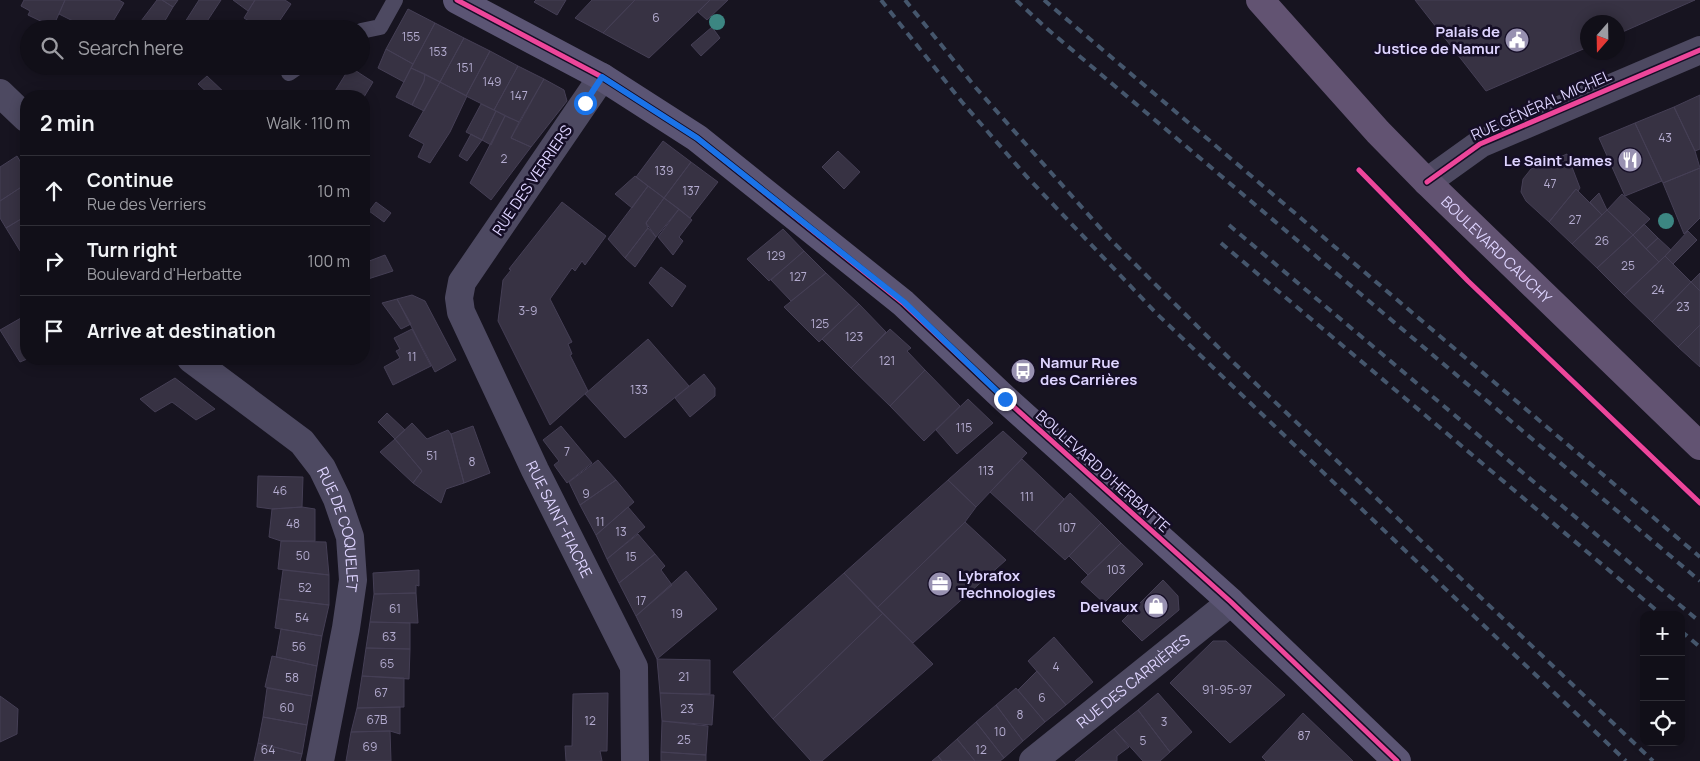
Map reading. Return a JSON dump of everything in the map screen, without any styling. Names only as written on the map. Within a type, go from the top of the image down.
[{"type":"main road","name":"BOULEVARD CAUCHY","points":[[1260,0],[1378,132],[1427,182],[1700,446]]},
{"type":"street","name":"BOULEVARD D'HERBATTE","points":[[457,0],[602,77],[697,138],[904,302],[1005,399],[1231,602],[1398,761]]},
{"type":"street","name":"RUE GÉNÉRAL MICHEL","points":[[1427,182],[1480,144],[1700,50]]},
{"type":"street","name":"RUE DES VERRIERS","points":[[462,282],[602,77]]},
{"type":"street","points":[[0,93],[20,112]]},
{"type":"street","name":"RUE SAINT-FIACRE","points":[[462,282],[459,298],[461,312],[535,470],[634,667],[635,761]]},
{"type":"street","name":"RUE DE COQUELET","points":[[199,365],[302,442],[322,468],[337,499],[350,537],[353,580],[346,628],[320,761]]},
{"type":"street","name":"RUE DES CARRIÈRES","points":[[1033,761],[1231,602]]},
{"type":"lane","points":[[370,29],[380,27],[395,0]]},
{"type":"building","points":[[24,0],[65,0],[56,20],[38,20],[28,15],[30,11],[21,6]]},
{"type":"building","points":[[65,0],[119,0],[124,3],[114,20],[71,20],[59,14]]},
{"type":"building","points":[[157,0],[162,0],[173,7],[165,20],[142,20]]},
{"type":"building","points":[[162,0],[178,0],[173,7]]},
{"type":"building","points":[[199,0],[221,0],[208,20],[186,20]]},
{"type":"building","points":[[233,0],[255,0],[248,11]]},
{"type":"building","points":[[255,0],[285,0],[291,4],[280,20],[247,20],[244,18]]},
{"type":"building","points":[[536,0],[566,0],[557,15],[534,2]]},
{"type":"building","points":[[592,0],[635,0],[603,33],[575,18]]},
{"type":"building","points":[[635,0],[710,0],[649,58],[603,33]]},
{"type":"building","points":[[710,0],[728,0],[707,20],[698,12]]},
{"type":"building","name":"Palais de Justice de Namur","points":[[1415,0],[1695,0],[1625,31],[1625,15],[1580,15],[1580,50],[1486,91]]},
{"type":"building","points":[[408,9],[435,23],[413,64],[386,49]]},
{"type":"building","points":[[435,23],[464,38],[440,82],[411,68]]},
{"type":"building","points":[[712,27],[720,38],[701,56],[691,45]]},
{"type":"building","points":[[464,38],[490,51],[466,96],[440,82]]},
{"type":"building","points":[[386,49],[413,64],[404,82],[378,68]]},
{"type":"building","points":[[490,51],[518,66],[494,110],[466,96]]},
{"type":"building","points":[[518,66],[544,79],[519,122],[494,110]]},
{"type":"building","points":[[411,68],[425,74],[424,81],[412,105],[396,97]]},
{"type":"building","points":[[425,74],[440,82],[424,111],[412,105],[424,81]]},
{"type":"building","points":[[345,75],[362,75],[373,82],[368,90],[336,90]]},
{"type":"building","points":[[207,76],[222,90],[204,90],[198,84]]},
{"type":"building","points":[[544,79],[564,90],[567,101],[531,147],[511,138]]},
{"type":"building","points":[[440,82],[467,96],[450,132],[430,163],[418,157],[424,144],[409,136]]},
{"type":"building","points":[[1700,95],[1700,149],[1695,151],[1674,107]]},
{"type":"building","points":[[481,104],[496,111],[482,140],[466,132]]},
{"type":"building","points":[[1674,107],[1695,151],[1700,168],[1663,183],[1635,123]]},
{"type":"building","points":[[496,111],[505,116],[491,145],[482,140]]},
{"type":"building","points":[[505,116],[519,122],[511,138],[531,147],[491,200],[470,183]]},
{"type":"building","name":"Le Saint James","points":[[1635,123],[1662,181],[1625,196],[1599,138]]},
{"type":"building","points":[[471,134],[482,140],[467,161],[459,156]]},
{"type":"building","points":[[663,141],[691,162],[664,198],[636,177]]},
{"type":"building","points":[[838,151],[860,172],[844,189],[822,167]]},
{"type":"building","points":[[1567,154],[1580,188],[1578,191],[1576,189],[1549,222],[1526,201],[1521,192],[1523,179],[1531,169]]},
{"type":"building","points":[[17,156],[20,161],[20,188],[0,201],[0,167]]},
{"type":"building","points":[[691,162],[718,182],[690,218],[664,198]]},
{"type":"building","points":[[1700,168],[1700,218],[1684,234],[1663,183]]},
{"type":"building","points":[[635,176],[648,186],[632,208],[615,194]]},
{"type":"building","points":[[648,186],[664,198],[646,223],[648,228],[625,258],[608,239]]},
{"type":"building","points":[[20,188],[20,220],[6,228],[0,218],[0,201]]},
{"type":"building","points":[[1576,189],[1602,215],[1572,244],[1549,222]]},
{"type":"building","points":[[1599,193],[1607,210],[1602,215],[1590,202]]},
{"type":"building","points":[[1622,194],[1650,219],[1633,235],[1607,210]]},
{"type":"building","points":[[664,198],[679,209],[656,237],[646,223]]},
{"type":"building","points":[[376,202],[391,213],[384,222],[370,212]]},
{"type":"building","points":[[562,202],[606,236],[585,265],[582,261],[575,271],[572,268],[550,299],[572,342],[568,344],[572,354],[570,355],[588,391],[550,425],[498,321],[503,280],[511,270],[509,269]]},
{"type":"building","points":[[679,209],[692,220],[679,237],[683,241],[673,255],[658,237]]},
{"type":"building","points":[[1607,210],[1633,235],[1597,268],[1572,244]]},
{"type":"building","points":[[20,220],[20,251],[6,228]]},
{"type":"building","points":[[1644,224],[1658,238],[1646,249],[1633,235]]},
{"type":"building","points":[[648,228],[656,237],[635,267],[625,258]]},
{"type":"building","points":[[783,229],[804,251],[769,281],[747,259]]},
{"type":"building","points":[[1688,231],[1697,240],[1673,264],[1665,256]]},
{"type":"building","points":[[1633,235],[1659,262],[1624,295],[1597,268]]},
{"type":"building","points":[[1658,238],[1671,250],[1659,262],[1646,249]]},
{"type":"building","points":[[804,251],[826,273],[791,301],[771,280]]},
{"type":"building","points":[[385,255],[393,271],[370,278],[370,261]]},
{"type":"building","points":[[1665,256],[1691,282],[1652,322],[1624,295]]},
{"type":"building","points":[[661,267],[686,286],[672,307],[649,283]]},
{"type":"building","points":[[826,273],[859,304],[819,342],[784,307]]},
{"type":"building","points":[[1700,273],[1700,291],[1691,282]]},
{"type":"building","points":[[1691,282],[1700,291],[1700,325],[1678,347],[1652,322]]},
{"type":"building","points":[[412,295],[425,301],[456,360],[435,372],[397,299]]},
{"type":"building","points":[[397,299],[411,324],[401,329],[382,303]]},
{"type":"building","points":[[859,304],[886,332],[851,368],[822,339]]},
{"type":"building","points":[[20,319],[20,362],[0,330]]},
{"type":"building","points":[[1700,325],[1700,367],[1678,347]]},
{"type":"building","points":[[412,329],[431,366],[393,385],[384,367],[400,358],[396,351],[400,349],[394,338]]},
{"type":"building","points":[[890,329],[911,348],[907,351],[925,370],[890,406],[851,368]]},
{"type":"building","points":[[648,339],[689,386],[625,438],[585,394]]},
{"type":"building","points":[[925,370],[960,406],[924,441],[890,406]]},
{"type":"building","points":[[704,374],[715,388],[715,396],[690,417],[675,398]]},
{"type":"building","points":[[175,378],[215,409],[196,420],[172,402],[155,412],[140,399]]},
{"type":"building","points":[[968,399],[993,423],[957,454],[936,430]]},
{"type":"building","points":[[387,413],[405,430],[395,439],[378,422]]},
{"type":"building","points":[[412,423],[427,439],[448,430],[451,434],[464,483],[446,489],[441,503],[413,483],[422,471],[395,439]]},
{"type":"building","points":[[473,426],[490,473],[464,483],[451,434]]},
{"type":"building","points":[[561,426],[592,463],[567,483],[554,465],[559,461],[543,440]]},
{"type":"building","points":[[1003,431],[1027,453],[976,507],[948,480]]},
{"type":"building","points":[[395,439],[422,471],[413,483],[380,452]]},
{"type":"building","points":[[1022,459],[1064,499],[1034,532],[990,492]]},
{"type":"building","points":[[598,460],[616,480],[580,505],[569,482]]},
{"type":"building","points":[[258,476],[303,477],[302,507],[272,509],[257,507]]},
{"type":"building","points":[[616,480],[634,502],[596,535],[580,505]]},
{"type":"building","points":[[948,480],[976,507],[965,522],[877,608],[844,573]]},
{"type":"building","points":[[1070,493],[1101,523],[1065,560],[1034,532]]},
{"type":"building","points":[[302,507],[315,509],[315,541],[281,541],[269,537],[272,509]]},
{"type":"building","points":[[628,507],[645,527],[607,559],[596,535]]},
{"type":"building","name":"Lybrafox Technologies","points":[[965,522],[1006,560],[913,643],[877,608]]},
{"type":"building","points":[[1101,523],[1121,543],[1088,575],[1069,556]]},
{"type":"building","points":[[638,534],[655,554],[619,583],[607,559]]},
{"type":"building","points":[[281,541],[326,542],[329,575],[278,569]]},
{"type":"building","points":[[1121,543],[1143,564],[1104,603],[1081,582]]},
{"type":"building","points":[[655,554],[665,566],[661,570],[672,585],[636,616],[619,583]]},
{"type":"building","points":[[283,570],[329,575],[329,605],[279,599]]},
{"type":"building","points":[[419,570],[419,586],[416,585],[416,593],[374,594],[373,573]]},
{"type":"building","points":[[686,571],[717,609],[657,659],[636,616]]},
{"type":"building","points":[[844,573],[883,613],[773,719],[733,672]]},
{"type":"building","points":[[1163,580],[1178,596],[1179,610],[1142,641],[1122,621]]},
{"type":"building","points":[[416,593],[418,623],[370,622],[374,594]]},
{"type":"building","points":[[279,599],[329,605],[322,636],[275,628]]},
{"type":"building","points":[[883,613],[933,664],[822,761],[811,761],[773,719]]},
{"type":"building","points":[[370,622],[410,623],[410,649],[366,648]]},
{"type":"building","points":[[281,629],[322,636],[317,666],[276,657]]},
{"type":"building","points":[[1054,637],[1093,682],[1066,705],[1028,661]]},
{"type":"building","points":[[1213,641],[1226,641],[1285,695],[1230,743],[1170,683]]},
{"type":"building","points":[[366,648],[410,649],[409,679],[362,676]]},
{"type":"building","points":[[272,656],[317,666],[312,696],[265,687]]},
{"type":"building","points":[[657,659],[710,660],[710,694],[660,693]]},
{"type":"building","points":[[1037,671],[1066,705],[1045,722],[1018,690]]},
{"type":"building","points":[[362,676],[404,678],[404,707],[357,708]]},
{"type":"building","points":[[267,688],[312,696],[307,725],[263,717]]},
{"type":"building","points":[[1016,688],[1045,722],[1023,741],[996,705]]},
{"type":"building","points":[[608,693],[607,751],[600,751],[602,761],[566,761],[565,746],[572,746],[573,694]]},
{"type":"building","points":[[660,693],[714,695],[712,725],[662,721]]},
{"type":"building","points":[[1158,693],[1192,732],[1170,752],[1138,710]]},
{"type":"building","points":[[0,696],[18,709],[17,734],[0,742]]},
{"type":"building","points":[[996,705],[1023,741],[1004,758],[976,722]]},
{"type":"building","points":[[400,707],[400,734],[390,731],[351,732],[357,708]]},
{"type":"building","points":[[1138,710],[1170,752],[1160,761],[1143,761],[1114,729]]},
{"type":"building","points":[[1303,713],[1353,761],[1266,761],[1262,757]]},
{"type":"building","points":[[263,717],[307,725],[302,754],[258,743]]},
{"type":"building","points":[[662,721],[708,726],[706,755],[661,752]]},
{"type":"building","points":[[976,722],[1004,758],[1000,761],[975,761],[957,739]]},
{"type":"building","points":[[1114,729],[1129,747],[1117,756],[1117,761],[1075,761]]},
{"type":"building","points":[[390,731],[391,761],[346,761],[351,732]]},
{"type":"building","points":[[957,739],[975,761],[942,761],[938,756]]},
{"type":"building","points":[[258,743],[302,754],[300,761],[254,761]]},
{"type":"building","points":[[661,752],[706,755],[706,761],[661,761]]},
{"type":"building","points":[[938,756],[942,761],[932,761]]},
{"type":"railway","points":[[881,0],[962,102],[1027,177],[1157,314],[1626,761]]},
{"type":"railway","points":[[905,0],[976,88],[1110,239],[1234,363],[1653,761]]},
{"type":"railway","points":[[1016,0],[1045,27],[1700,581]]},
{"type":"railway","points":[[1044,0],[1700,557]]},
{"type":"railway","points":[[1229,225],[1700,622]]},
{"type":"railway","points":[[1221,243],[1657,611]]},
{"type":"railway","points":[[1685,634],[1700,647]]},
{"type":"cycle path","points":[[457,0],[602,77],[697,138],[903,303],[1005,399],[1231,602],[1397,761]]},
{"type":"cycle path","points":[[1427,182],[1480,144],[1700,50]]},
{"type":"cycle path","points":[[1359,170],[1468,281],[1700,503]]},
{"type":"place","name":"Palais de Justice de Namur","points":[[1517,40]]},
{"type":"place","name":"Le Saint James","points":[[1630,160]]},
{"type":"place","name":"Namur Rue des Carrières","points":[[1023,371]]},
{"type":"place","name":"Lybrafox Technologies","points":[[940,584]]},
{"type":"place","name":"Delvaux","points":[[1156,606]]},
{"type":"route","points":[[585,103],[602,77],[697,138],[904,302],[1005,399]]}]
